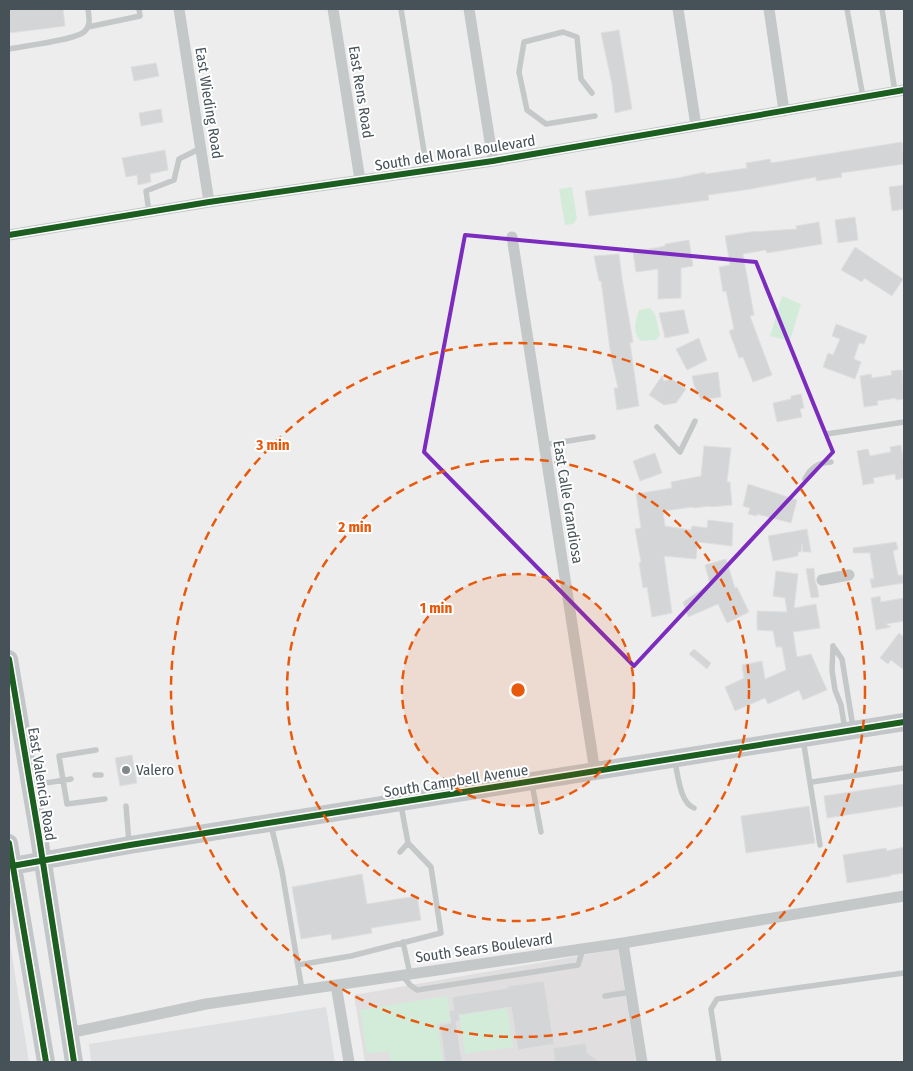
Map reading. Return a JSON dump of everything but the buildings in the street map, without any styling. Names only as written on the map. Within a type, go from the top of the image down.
[{"type":"main road","name":"East Valencia Road","points":[[9,659],[74,1062]]},
{"type":"main road","name":"South Campbell Avenue","points":[[12,866],[130,845],[904,722]]},
{"type":"main road","points":[[9,843],[46,1062]]},
{"type":"street","name":"East Wieding Road","points":[[179,9],[209,202]]},
{"type":"street","name":"East Rens Road","points":[[333,9],[360,180]]},
{"type":"street","points":[[470,9],[493,161]]},
{"type":"street","points":[[678,9],[696,126]]},
{"type":"street","points":[[768,9],[784,111]]},
{"type":"street","name":"South del Moral Boulevard","points":[[9,235],[209,202],[493,161],[899,91]]},
{"type":"street","name":"East Calle Grandiosa","points":[[512,237],[595,772]]},
{"type":"street","points":[[822,580],[848,575]]},
{"type":"street","name":"South Sears Boulevard","points":[[69,1033],[206,1004],[623,943],[904,896]]},
{"type":"street","points":[[623,943],[642,1062]]},
{"type":"street","points":[[336,986],[349,1062]]},
{"type":"lane","points":[[9,49],[80,36],[88,27],[90,19],[88,9]]},
{"type":"lane","points":[[88,27],[140,16],[139,9]]},
{"type":"lane","points":[[401,9],[428,170]]},
{"type":"lane","points":[[847,9],[863,97]]},
{"type":"lane","points":[[882,9],[899,91]]},
{"type":"lane","points":[[592,93],[581,79],[577,37],[563,32],[524,42],[519,72],[527,110],[546,124],[595,116]]},
{"type":"lane","points":[[149,212],[146,191],[174,180],[179,159],[200,148]]},
{"type":"lane","points":[[657,427],[680,452],[695,421]]},
{"type":"lane","points":[[827,434],[904,422]]},
{"type":"lane","points":[[543,445],[592,437]]},
{"type":"lane","points":[[805,479],[817,464],[831,462]]},
{"type":"lane","points":[[833,646],[842,659],[849,730],[835,690],[832,670],[833,646]]},
{"type":"lane","points":[[803,737],[820,844]]},
{"type":"lane","points":[[96,750],[59,756],[67,804],[104,799]]},
{"type":"lane","points":[[674,759],[684,799],[694,808]]},
{"type":"lane","points":[[812,782],[904,768]]},
{"type":"lane","points":[[30,785],[70,779]]},
{"type":"lane","points":[[532,782],[541,832]]},
{"type":"lane","points":[[298,965],[351,956],[441,933],[431,867],[408,843],[400,803]]},
{"type":"lane","points":[[126,806],[130,845]]},
{"type":"lane","points":[[270,823],[282,871],[302,990]]},
{"type":"lane","points":[[400,852],[408,843]]},
{"type":"lane","points":[[403,942],[410,985],[419,990],[578,965],[583,949]]},
{"type":"lane","points":[[719,1062],[711,1009],[717,999],[904,973]]},
{"type":"lane","points":[[604,996],[631,992]]},
{"type":"highlighted area","points":[[465,235],[756,262],[833,452],[634,666],[424,452]]},
{"type":"shaded area","points":[[9,937],[29,1062],[9,1062]]},
{"type":"shaded area","points":[[618,949],[636,1062],[365,1062],[354,995]]},
{"type":"shaded area","points":[[326,1007],[335,1062],[91,1062],[89,1044]]},
{"type":"green space","points":[[572,187],[577,219],[573,224],[565,225],[559,189]]},
{"type":"green space","points":[[782,296],[801,304],[790,341],[770,336]]},
{"type":"green space","points":[[650,308],[655,314],[660,335],[656,340],[641,341],[635,330],[636,318],[639,310]]},
{"type":"green space","points":[[447,996],[451,1021],[437,1024],[443,1062],[391,1062],[389,1051],[367,1054],[360,1010]]},
{"type":"green space","points":[[507,1008],[513,1047],[465,1054],[459,1015]]},
{"type":"cycle path","points":[[9,235],[209,202],[493,161],[904,90]]},
{"type":"cycle path","points":[[9,659],[74,1062]]},
{"type":"cycle path","points":[[12,866],[130,845],[904,722]]},
{"type":"cycle path","points":[[9,843],[46,1062]]},
{"type":"place","name":"Valero","points":[[126,770]]}]
